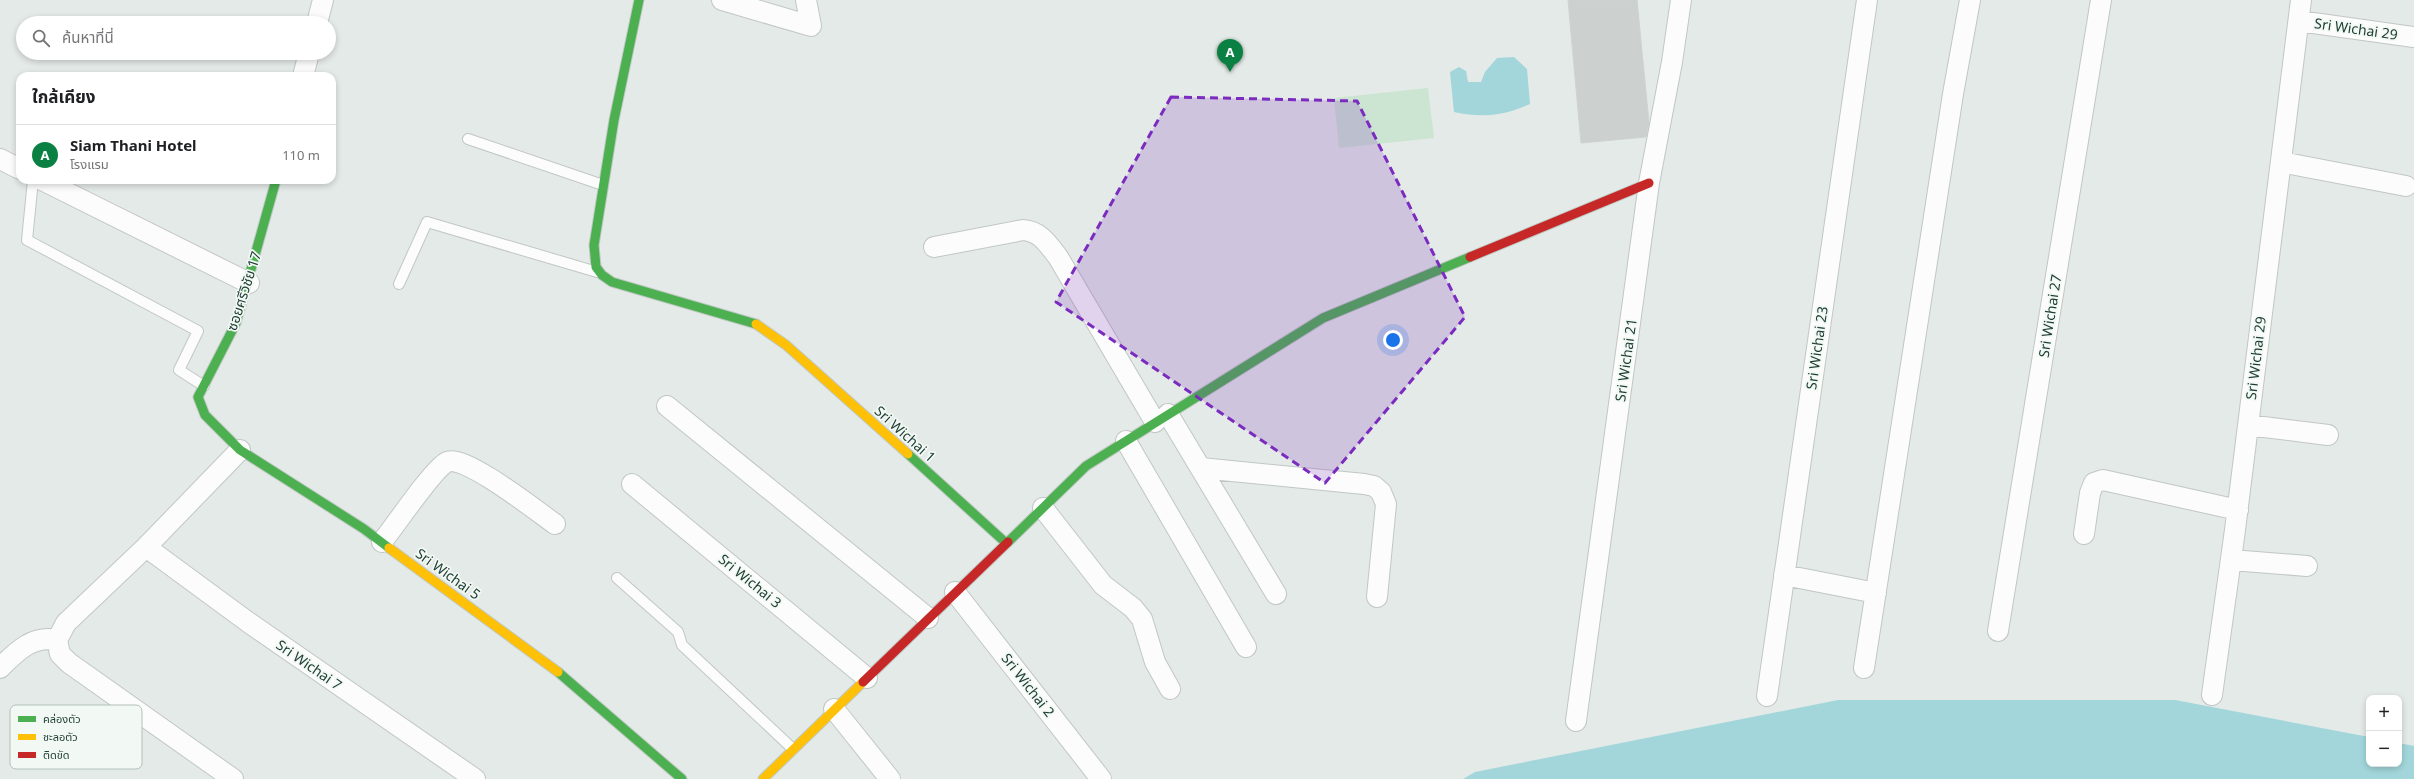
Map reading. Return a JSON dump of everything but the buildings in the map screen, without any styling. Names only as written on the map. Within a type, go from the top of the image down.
[{"type":"street","points":[[319,16],[323,0]]},
{"type":"street","points":[[599,272],[592,260],[603,185],[614,120],[640,0]]},
{"type":"street","points":[[722,0],[811,26],[806,0]]},
{"type":"street","name":"Sri Wichai 21","points":[[1576,721],[1649,183],[1672,62],[1681,0]]},
{"type":"street","name":"Sri Wichai 23","points":[[1767,696],[1867,0]]},
{"type":"street","points":[[1864,668],[1970,0]]},
{"type":"street","name":"Sri Wichai 27","points":[[1998,632],[2101,0]]},
{"type":"street","name":"Sri Wichai 29","points":[[2212,695],[2238,510],[2301,0]]},
{"type":"street","name":"Sri Wichai 29","points":[[2299,21],[2414,37]]},
{"type":"street","points":[[304,72],[307,60]]},
{"type":"street","points":[[0,159],[16,167]]},
{"type":"street","points":[[2280,162],[2406,186]]},
{"type":"street","points":[[763,779],[1086,466],[1323,318],[1649,183]]},
{"type":"street","points":[[50,184],[249,283]]},
{"type":"street","name":"ซอยศรีวิชัย 17","points":[[198,397],[236,323],[249,283],[275,184]]},
{"type":"street","points":[[934,247],[1022,230],[1032,231],[1043,239],[1058,257],[1162,418],[1200,468],[1276,594]]},
{"type":"street","name":"Sri Wichai 1","points":[[599,272],[612,282],[759,325],[786,346],[1006,543]]},
{"type":"street","name":"Sri Wichai 5","points":[[198,397],[205,415],[240,450],[382,542],[555,670],[682,779]]},
{"type":"street","points":[[667,406],[928,618]]},
{"type":"street","points":[[2248,425],[2328,435]]},
{"type":"street","points":[[1126,441],[1246,646]]},
{"type":"street","points":[[128,705],[69,663],[60,654],[57,640],[66,623],[146,547],[240,450]]},
{"type":"street","points":[[382,542],[434,475],[446,462],[453,460],[461,461],[477,470],[555,524]]},
{"type":"street","points":[[1200,468],[1326,479],[1374,486],[1381,492],[1386,504],[1377,597]]},
{"type":"street","points":[[2084,534],[2090,493],[2094,483],[2103,480],[2238,510]]},
{"type":"street","name":"Sri Wichai 3","points":[[632,484],[867,678]]},
{"type":"street","points":[[1043,508],[1103,585],[1128,604],[1142,618],[1155,662],[1170,689]]},
{"type":"street","name":"Sri Wichai 7","points":[[146,547],[248,622],[475,779]]},
{"type":"street","points":[[2231,560],[2307,566]]},
{"type":"street","points":[[1784,575],[1876,593]]},
{"type":"street","name":"Sri Wichai 2","points":[[955,592],[1100,779]]},
{"type":"street","points":[[0,668],[13,655],[35,640],[46,638],[57,640]]},
{"type":"street","points":[[834,709],[890,779]]},
{"type":"street","points":[[142,715],[233,779]]},
{"type":"lane","points":[[468,139],[603,185]]},
{"type":"lane","points":[[33,184],[27,240],[198,331],[179,370],[204,386]]},
{"type":"lane","points":[[399,284],[427,222],[599,272]]},
{"type":"lane","points":[[617,578],[678,632],[682,645],[793,749]]},
{"type":"highlighted area","points":[[1171,97],[1357,101],[1465,317],[1325,483],[1056,302]]},
{"type":"green space","points":[[1428,88],[1434,138],[1339,148],[1334,98]]},
{"type":"water","points":[[1514,57],[1527,69],[1530,104],[1511,111],[1492,115],[1474,115],[1454,112],[1450,72],[1459,67],[1466,71],[1468,82],[1481,82],[1485,72],[1497,58]]},
{"type":"water","points":[[1838,700],[2175,700],[2366,736],[2366,767],[2402,767],[2402,744],[2414,746],[2414,779],[1463,779],[1475,772]]},
{"type":"traffic: fast","points":[[639,0],[614,120],[594,245],[596,267],[602,275],[612,282],[756,324]]},
{"type":"traffic: fast","points":[[275,184],[236,323],[198,397],[205,415],[240,450],[364,529],[389,548]]},
{"type":"traffic: fast","points":[[1008,542],[1086,466],[1323,318],[1470,257]]},
{"type":"traffic: fast","points":[[908,454],[1006,543]]},
{"type":"traffic: fast","points":[[558,672],[682,779]]},
{"type":"traffic: slow","points":[[756,324],[786,345],[908,454]]},
{"type":"traffic: slow","points":[[389,548],[558,672]]},
{"type":"traffic: slow","points":[[763,779],[863,682]]},
{"type":"traffic: jam","points":[[1470,257],[1649,183]]},
{"type":"traffic: jam","points":[[863,682],[1008,542]]},
{"type":"place","name":"Siam Thani Hotel","points":[[1230,72]]}]
